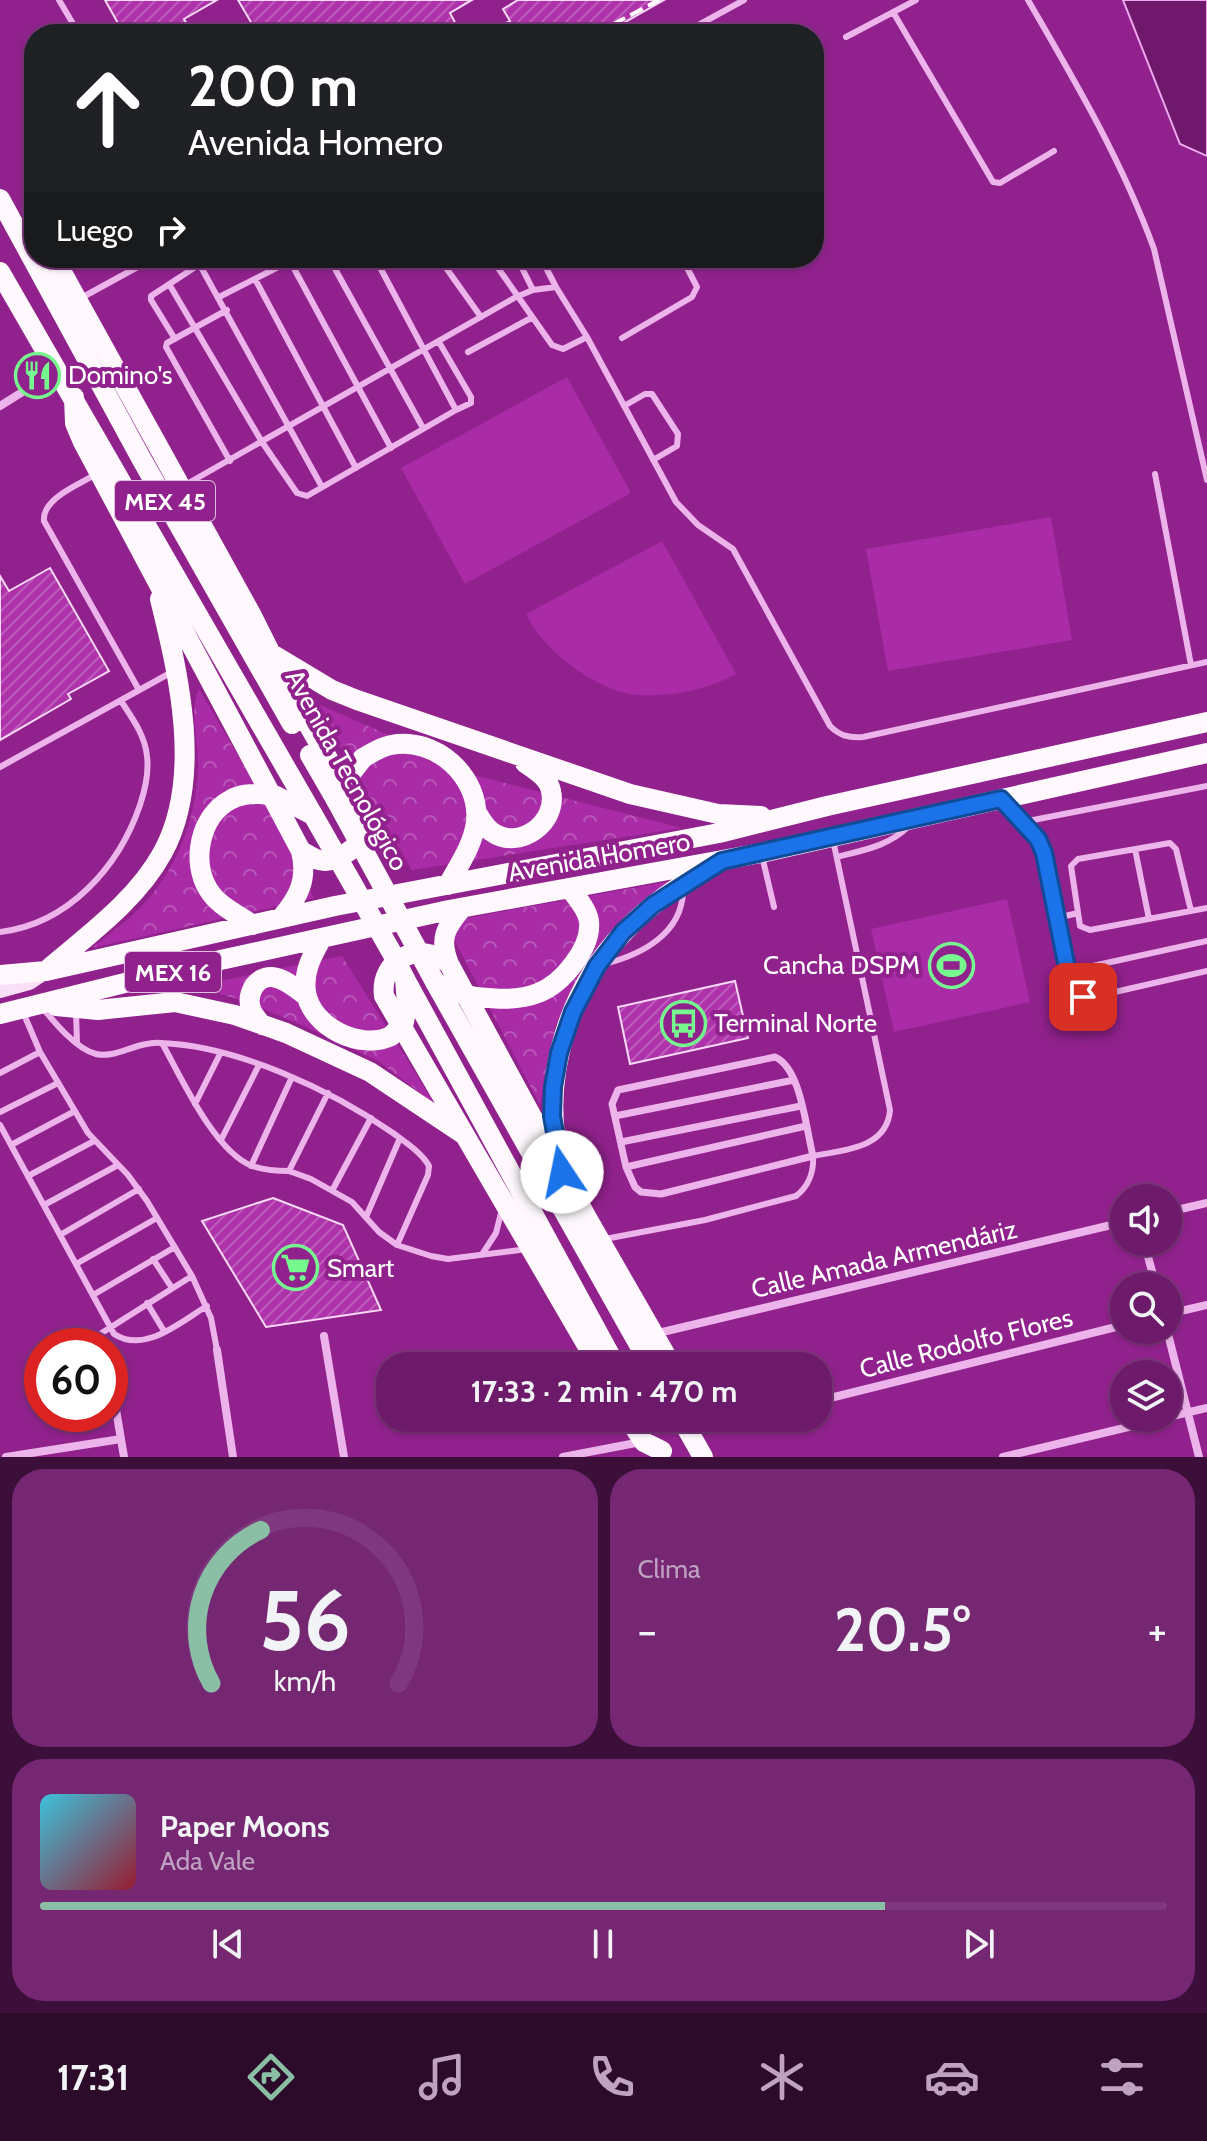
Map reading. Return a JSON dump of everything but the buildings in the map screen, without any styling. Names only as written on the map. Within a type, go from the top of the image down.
[{"type":"main road","name":"Avenida Tecnológico","points":[[0,199],[24,242]]},
{"type":"main road","points":[[12,220],[24,229]]},
{"type":"main road","name":"Avenida Tecnológico","points":[[38,268],[142,460],[336,800],[643,1352]]},
{"type":"main road","points":[[60,268],[182,487],[294,700],[367,818],[369,825],[364,838],[335,858],[324,861],[314,859],[301,851]]},
{"type":"main road","name":"Avenida Tecnológico","points":[[0,272],[313,815],[608,1352]]},
{"type":"main road","points":[[74,397],[75,423],[99,472],[301,851],[304,865],[300,892],[281,918]]},
{"type":"main road","points":[[46,971],[129,897],[162,853],[179,809],[184,748],[177,669],[151,565]]},
{"type":"main road","points":[[272,654],[332,690],[630,794],[718,814],[781,817]]},
{"type":"main road","name":"Avenida Homero","points":[[0,975],[46,971],[281,918],[674,843],[1207,722]]},
{"type":"main road","points":[[336,800],[345,781],[363,758],[392,744],[430,749],[451,761],[472,791],[476,811],[471,840],[442,886]]},
{"type":"main road","points":[[476,811],[492,832],[510,837],[534,833],[543,824],[550,806],[552,790],[540,774],[489,745]]},
{"type":"main road","name":"Avenida Homero","points":[[0,1014],[193,966],[456,909],[761,853],[1207,753]]},
{"type":"main road","points":[[253,925],[218,902],[204,882],[199,856],[206,827],[222,805],[245,794],[276,796],[313,815]]},
{"type":"main road","points":[[827,806],[832,837]]},
{"type":"main road","points":[[562,1172],[552,1116],[553,1087],[559,1053],[573,1012],[597,966],[623,932],[653,905],[722,861]]},
{"type":"main road","points":[[435,982],[453,992],[501,1000],[524,998],[541,992],[570,967],[583,948],[589,928],[589,917],[570,889]]},
{"type":"main road","points":[[456,909],[443,938],[443,949],[449,964],[599,1241],[664,1352]]},
{"type":"main road","points":[[322,938],[305,975],[306,996],[317,1015],[331,1028],[350,1037],[380,1041],[391,1036],[400,1029],[406,1013],[405,979]]},
{"type":"main road","points":[[449,964],[432,953],[407,956],[395,962],[386,973],[384,996],[591,1352]]},
{"type":"main road","name":"Avenida Homero","points":[[0,990],[29,982],[46,971]]},
{"type":"main road","points":[[262,1025],[249,1003],[255,984],[269,977],[277,978],[306,996]]},
{"type":"main road","points":[[35,1006],[98,1010],[175,1002],[214,1009],[286,1033],[370,1072],[469,1139]]},
{"type":"main road","points":[[641,1432],[660,1452]]},
{"type":"main road","points":[[651,1432],[660,1452]]},
{"type":"main road","points":[[690,1432],[700,1457]]},
{"type":"street","points":[[0,406],[57,371]]},
{"type":"street","points":[[775,1057],[783,1060],[794,1080],[806,1126],[813,1156],[661,1194],[641,1192],[635,1187],[626,1167],[612,1104],[618,1090],[775,1057]]},
{"type":"street","points":[[615,1116],[794,1080]]},
{"type":"street","points":[[621,1142],[801,1106]]},
{"type":"street","points":[[626,1167],[806,1126]]},
{"type":"street","points":[[1182,1209],[1207,1203]]},
{"type":"street","name":"Calle Amada Armendáriz","points":[[653,1334],[1110,1225]]},
{"type":"street","points":[[1182,1311],[1207,1305]]},
{"type":"street","name":"Calle Rodolfo Flores","points":[[832,1398],[1110,1328]]},
{"type":"street","points":[[324,1336],[344,1457]]},
{"type":"street","points":[[1170,1344],[1199,1457]]},
{"type":"street","points":[[217,1350],[233,1457]]},
{"type":"street","points":[[1182,1414],[1207,1408]]},
{"type":"street","points":[[120,1432],[124,1457]]},
{"type":"street","points":[[1003,1457],[1110,1432]]},
{"type":"street","points":[[6,1457],[121,1439]]},
{"type":"street","points":[[563,1457],[660,1452]]},
{"type":"lane","points":[[59,0],[73,24]]},
{"type":"lane","points":[[700,24],[744,0]]},
{"type":"lane","points":[[846,37],[916,0]]},
{"type":"lane","points":[[1028,0],[1092,111],[1142,214],[1154,249],[1207,480]]},
{"type":"lane","points":[[893,12],[993,182],[1000,183],[1054,151]]},
{"type":"lane","points":[[78,299],[135,268]]},
{"type":"lane","points":[[175,339],[151,300],[153,294],[189,268]]},
{"type":"lane","points":[[202,268],[322,487]]},
{"type":"lane","points":[[219,297],[277,268]]},
{"type":"lane","points":[[297,268],[391,448]]},
{"type":"lane","points":[[334,268],[423,428]]},
{"type":"lane","points":[[380,268],[456,410]]},
{"type":"lane","points":[[446,268],[481,317]]},
{"type":"lane","points":[[497,268],[531,318],[556,348],[563,349],[587,337]]},
{"type":"lane","points":[[522,268],[533,290]]},
{"type":"lane","points":[[546,268],[676,502],[686,515],[733,549],[830,726],[838,734],[851,738],[863,737],[1207,662]]},
{"type":"lane","points":[[622,338],[692,297],[697,287],[687,268]]},
{"type":"lane","points":[[255,279],[356,468]]},
{"type":"lane","points":[[169,284],[262,442],[300,495],[307,496],[471,403],[471,397],[439,342]]},
{"type":"lane","points":[[182,487],[516,297],[533,290],[556,287]]},
{"type":"lane","points":[[227,310],[167,343],[166,350],[230,461]]},
{"type":"lane","points":[[468,352],[531,318]]},
{"type":"lane","points":[[624,406],[645,394],[652,394],[678,434],[677,446],[653,460]]},
{"type":"lane","points":[[99,472],[50,503],[43,514],[44,521],[139,690]]},
{"type":"lane","points":[[1155,474],[1191,665]]},
{"type":"lane","points":[[0,767],[177,669]]},
{"type":"lane","points":[[0,932],[35,924],[71,902],[112,864],[124,846],[142,797],[148,761],[140,732],[121,701]]},
{"type":"lane","points":[[1023,822],[1207,786]]},
{"type":"lane","points":[[1001,799],[1038,839],[1044,853],[1071,988],[1083,997],[1207,971]]},
{"type":"lane","points":[[837,857],[891,841],[917,817]]},
{"type":"lane","points":[[599,1241],[705,1220],[796,1196],[803,1191],[811,1175],[813,1156],[870,1142],[880,1136],[889,1119],[887,1094],[832,837]]},
{"type":"lane","points":[[1191,911],[1174,845],[1168,843],[1074,861],[1071,871],[1080,926],[1086,930],[1149,919],[1207,908]]},
{"type":"lane","points":[[1135,849],[1149,919]]},
{"type":"lane","points":[[761,853],[774,907]]},
{"type":"lane","points":[[597,966],[634,956],[674,924],[680,913],[683,884]]},
{"type":"lane","points":[[1057,918],[1078,913]]},
{"type":"lane","points":[[1088,967],[1207,941]]},
{"type":"lane","points":[[35,1006],[85,1049],[100,1055],[114,1054],[139,1044],[162,1043],[220,1054],[292,1077],[371,1118],[400,1138],[429,1166],[428,1175],[397,1245]]},
{"type":"lane","points":[[35,1006],[40,1052],[94,1141],[139,1189],[175,1247],[207,1306],[217,1350]]},
{"type":"lane","points":[[75,1008],[77,1042]]},
{"type":"lane","points":[[162,1043],[195,1104],[221,1140],[251,1166],[289,1171],[333,1189],[352,1202],[379,1232],[397,1245],[448,1259],[532,1249]]},
{"type":"lane","points":[[0,1073],[40,1052]]},
{"type":"lane","points":[[195,1104],[220,1054]]},
{"type":"lane","points":[[221,1140],[259,1065]]},
{"type":"lane","points":[[251,1166],[292,1077]]},
{"type":"lane","points":[[0,1112],[58,1083]]},
{"type":"lane","points":[[289,1171],[328,1093]]},
{"type":"lane","points":[[11,1145],[75,1111]]},
{"type":"lane","points":[[333,1189],[371,1118]]},
{"type":"lane","points":[[0,1125],[114,1334],[130,1341],[153,1338],[207,1306]]},
{"type":"lane","points":[[366,1217],[400,1138]]},
{"type":"lane","points":[[28,1176],[94,1141]]},
{"type":"lane","points":[[44,1205],[118,1165]]},
{"type":"lane","points":[[60,1235],[139,1189]]},
{"type":"lane","points":[[483,1253],[496,1233],[504,1201]]},
{"type":"lane","points":[[76,1264],[157,1218]]},
{"type":"lane","points":[[93,1295],[175,1247]]},
{"type":"lane","points":[[153,1259],[172,1288]]},
{"type":"lane","points":[[107,1328],[192,1276]]},
{"type":"lane","points":[[147,1303],[164,1331]]},
{"type":"green space","points":[[567,377],[631,493],[465,584],[401,468]]},
{"type":"green space","points":[[1051,517],[1072,640],[888,671],[866,549]]},
{"type":"green space","points":[[662,541],[736,674],[702,688],[677,693],[639,695],[606,687],[558,655],[526,614]]},
{"type":"green space","points":[[199,689],[261,795],[314,898],[92,948],[144,904],[167,873],[184,838],[197,781],[194,716]]},
{"type":"green space","points":[[313,702],[407,743],[448,748],[470,774],[682,828],[412,870]]},
{"type":"green space","points":[[672,881],[578,978],[555,1027],[540,1105],[445,922]]},
{"type":"green space","name":"Cancha DSPM","points":[[1007,899],[1030,1002],[894,1032],[871,929]]},
{"type":"green space","points":[[342,956],[434,1103],[378,1061],[241,1000],[194,986]]},
{"type":"shaded area","points":[[1123,0],[1207,0],[1207,156],[1180,144]]},
{"type":"railway","points":[[614,24],[659,0]]},
{"type":"place","name":"Domino's","points":[[37,375]]},
{"type":"place","name":"Cancha DSPM","points":[[951,965]]},
{"type":"place","name":"Terminal Norte","points":[[683,1023]]},
{"type":"place","name":"Smart","points":[[296,1268]]},
{"type":"route","points":[[562,1172],[552,1116],[553,1087],[559,1053],[573,1012],[597,966],[623,932],[653,905],[722,861],[1001,799],[1038,839],[1044,853],[1071,988],[1083,997]]}]
